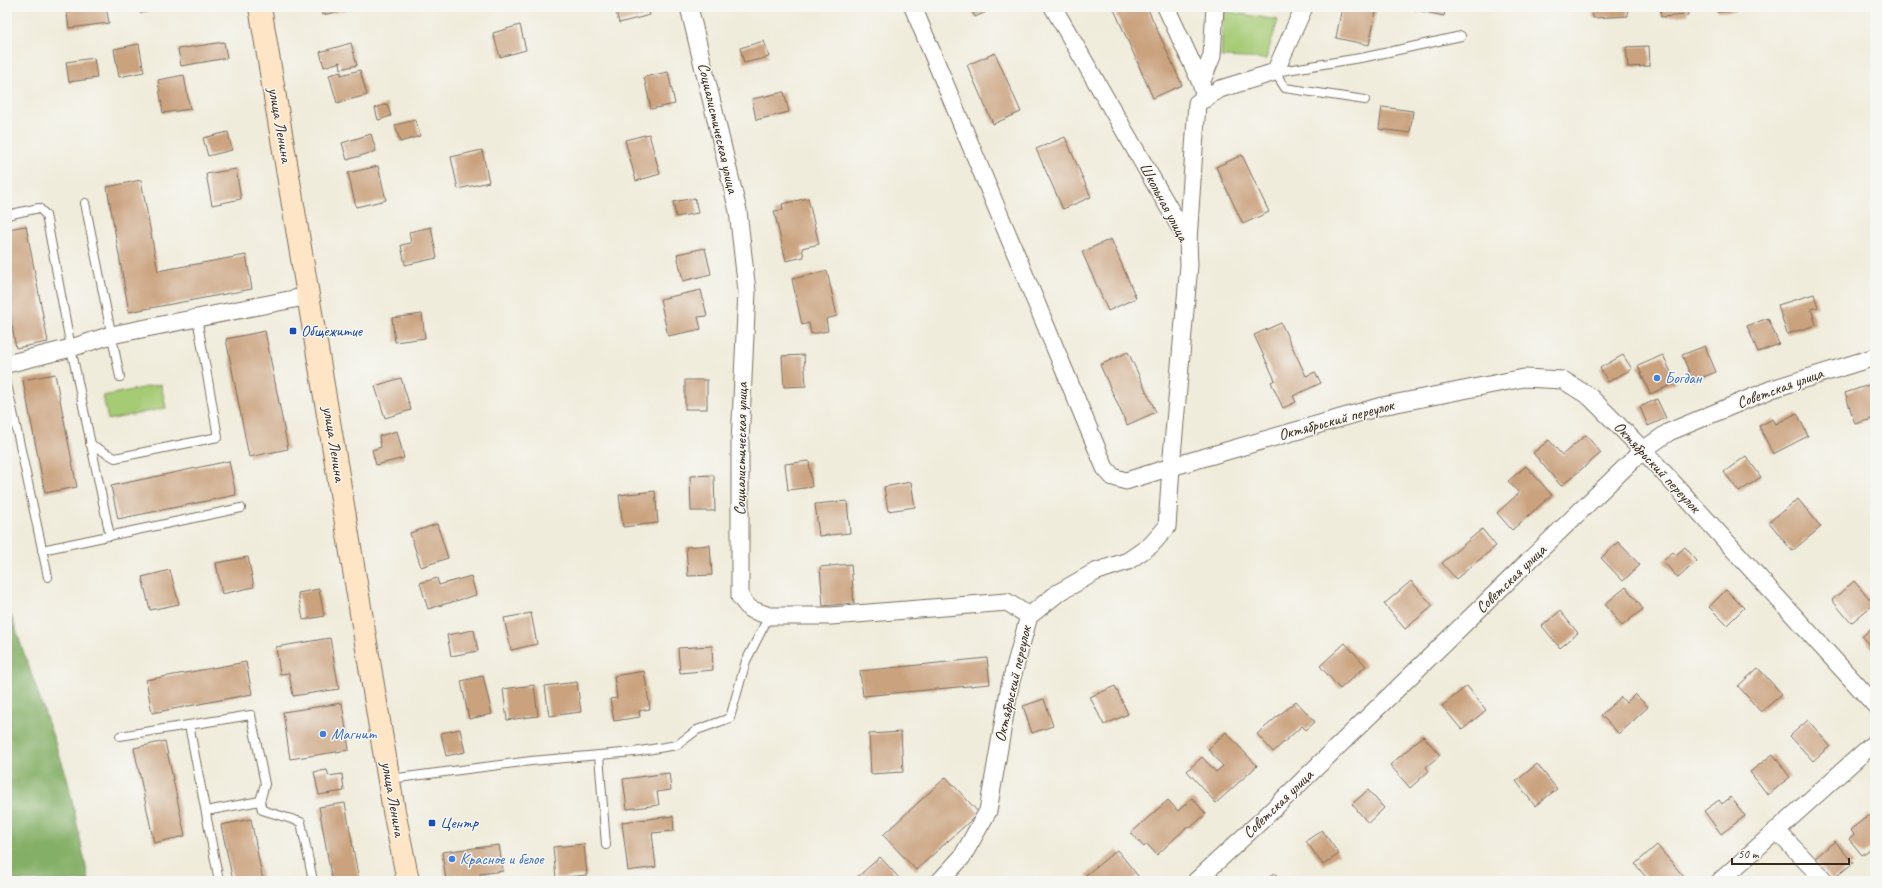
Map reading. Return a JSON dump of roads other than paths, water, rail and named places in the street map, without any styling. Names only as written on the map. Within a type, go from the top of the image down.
[{"type":"main road","name":"улица Ленина","points":[[260,7],[389,779],[408,881]]},
{"type":"street","name":"Социалистическая улица","points":[[689,7],[738,211],[747,291],[740,443],[740,598],[750,609],[769,616],[831,616],[1008,602],[1029,616]]},
{"type":"street","points":[[914,7],[1105,468],[1113,476],[1126,481],[1171,467]]},
{"type":"street","name":"Школьная улица","points":[[1053,7],[1188,241],[1189,265],[1171,467]]},
{"type":"street","points":[[1166,7],[1203,91]]},
{"type":"street","points":[[1188,241],[1197,104],[1203,91],[1212,56],[1214,7]]},
{"type":"street","points":[[1203,91],[1220,89],[1275,72],[1304,7]]},
{"type":"street","points":[[7,364],[71,348],[110,336],[309,296]]},
{"type":"street","name":"Советская улица","points":[[1196,881],[1263,819],[1643,450],[1669,432],[1772,389],[1875,356]]},
{"type":"street","name":"Октябрьский переулок","points":[[940,881],[962,856],[988,811],[1010,685],[1029,616],[1058,593],[1095,572],[1128,561],[1151,545],[1167,527],[1171,467],[1382,406],[1524,378],[1563,380],[1590,397],[1643,450],[1875,705]]},
{"type":"street","points":[[1720,881],[1875,742]]},
{"type":"street","points":[[1776,830],[1824,881]]},
{"type":"lane","points":[[1365,100],[1285,88],[1275,72],[1366,57],[1461,36]]},
{"type":"lane","points":[[85,203],[110,336],[120,377]]},
{"type":"lane","points":[[7,214],[39,208],[46,215],[90,444],[110,536]]},
{"type":"lane","points":[[90,444],[115,458],[218,437],[197,318]]},
{"type":"lane","points":[[7,384],[48,576]]},
{"type":"lane","points":[[42,550],[241,508]]},
{"type":"lane","points":[[389,779],[677,745],[697,730],[730,718],[746,661],[769,616]]},
{"type":"lane","points":[[120,736],[251,715],[265,784],[260,801],[262,810],[301,822],[313,881]]},
{"type":"lane","points":[[189,725],[219,881]]},
{"type":"lane","points":[[599,755],[606,845]]},
{"type":"lane","points":[[206,811],[260,801]]},
{"type":"place","name":"Общежитие","points":[[293,331]]},
{"type":"place","name":"Богдан","points":[[1657,378]]},
{"type":"place","name":"Магнит","points":[[323,734]]},
{"type":"place","name":"Центр","points":[[432,823]]},
{"type":"place","name":"Красное и белое","points":[[452,859]]}]
